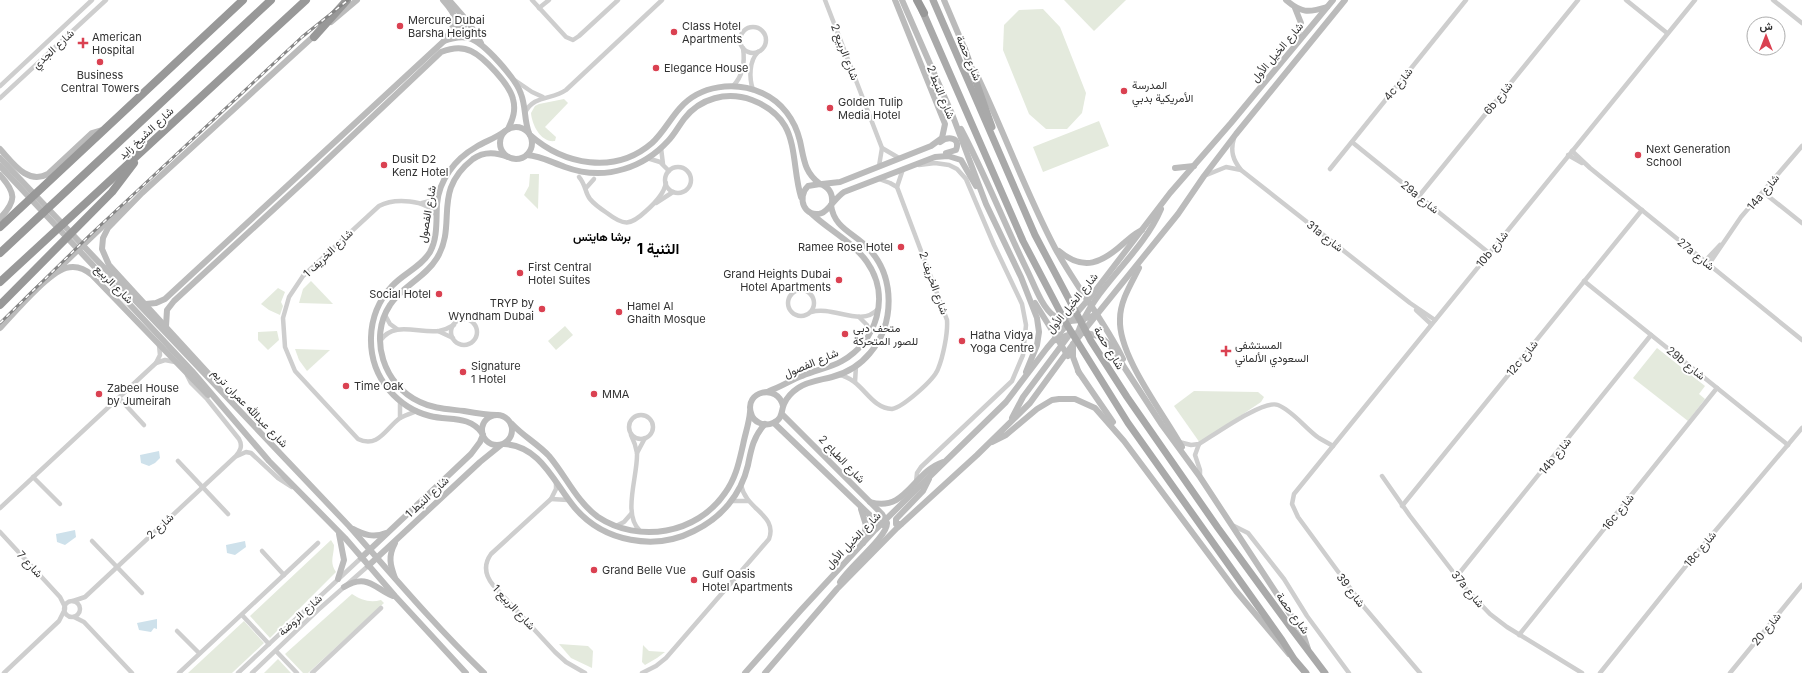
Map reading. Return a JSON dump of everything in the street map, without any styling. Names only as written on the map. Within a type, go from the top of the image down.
[{"type":"highway","points":[[0,227],[102,130],[243,0]]},
{"type":"highway","name":"شارع الشيخ زايد","points":[[0,253],[270,0]]},
{"type":"highway","name":"شارع الشيخ زايد","points":[[0,282],[306,0]]},
{"type":"highway","points":[[314,37],[347,0]]},
{"type":"highway","points":[[918,0],[924,13]]},
{"type":"highway","points":[[0,305],[112,192],[127,174],[138,155]]},
{"type":"main road","points":[[229,399],[208,372],[109,265],[104,255],[102,244],[108,228],[142,193],[357,0]]},
{"type":"main road","points":[[146,304],[160,301],[169,294],[444,41],[454,24],[455,18],[453,12],[443,0]]},
{"type":"main road","points":[[166,326],[167,310],[174,301],[312,174],[441,52],[456,48],[471,50],[502,80],[511,93],[514,115],[507,130],[501,138],[500,146],[508,157],[520,159],[527,155],[533,143],[524,114],[522,96],[513,79],[483,46],[467,21],[449,0]]},
{"type":"main road","name":"شارع النبط 2","points":[[821,184],[840,182],[931,146],[942,138],[945,124],[895,0]]},
{"type":"main road","points":[[902,0],[952,114],[986,204]]},
{"type":"main road","name":"شارع حصة","points":[[932,0],[1036,235],[1078,318],[1139,415],[1218,528],[1325,673]]},
{"type":"main road","points":[[944,0],[964,48],[1055,248],[1087,301],[1098,314],[1118,348],[1132,378]]},
{"type":"main road","points":[[1286,0],[1296,8],[1312,12],[1327,7]]},
{"type":"main road","name":"شارع الخيل الأول","points":[[745,673],[862,544],[1006,402],[1021,381],[1072,321],[1165,200],[1333,0]]},
{"type":"main road","name":"شارع الخيل الأول","points":[[765,673],[837,589],[899,526],[989,444],[1030,402],[1074,344],[1080,333],[1098,314],[1145,257],[1235,136],[1346,0]]},
{"type":"main road","points":[[1295,45],[1301,22],[1296,8]]},
{"type":"main road","name":"شارع حصة","points":[[924,13],[1023,241],[1067,325],[1103,386],[1294,659],[1306,673]]},
{"type":"main road","points":[[454,24],[460,28],[465,26],[467,21]]},
{"type":"main road","points":[[444,41],[452,38],[469,38],[483,46]]},
{"type":"main road","points":[[964,48],[998,148]]},
{"type":"main road","points":[[507,130],[517,127],[526,130],[547,148],[574,161],[594,164],[613,162],[632,156],[650,145],[658,138],[682,106],[696,95],[714,88],[733,86],[753,90],[762,93],[778,104],[791,118],[798,134],[804,164],[810,175],[829,190],[832,198],[831,204]]},
{"type":"main road","points":[[527,155],[546,158],[571,169],[593,173],[604,173],[625,169],[648,158],[661,148],[690,113],[704,102],[722,97],[746,98],[768,108],[784,126],[791,144],[796,178],[804,208],[812,214],[825,212],[844,192],[935,156],[954,152],[956,150],[957,143],[953,138],[947,138],[931,146]]},
{"type":"main road","points":[[952,114],[973,152],[1006,227],[1043,302],[1056,317],[1072,321],[1081,320],[1098,314]]},
{"type":"main road","points":[[0,149],[25,175],[33,178],[41,178],[48,174],[92,134],[102,130]]},
{"type":"main road","name":"شارع الفصول","points":[[482,434],[469,421],[438,418],[417,412],[400,401],[383,382],[375,365],[370,340],[378,306],[387,291],[421,264],[430,251],[436,235],[438,196],[444,181],[457,161],[471,150],[507,130]]},
{"type":"main road","name":"شارع الفصول","points":[[497,415],[436,408],[410,397],[395,383],[389,374],[381,354],[380,341],[385,315],[397,296],[426,272],[438,257],[445,235],[448,194],[459,174],[475,158],[485,154],[496,153],[508,157]]},
{"type":"main road","points":[[935,156],[948,156],[961,160],[986,204],[1021,277],[1056,340],[1062,345],[1079,373],[1114,423],[1124,441]]},
{"type":"main road","name":"شارع عبدالله عمران تريم","points":[[0,158],[14,177],[192,371],[269,461],[339,532],[395,596],[466,673]]},
{"type":"main road","name":"شارع عبدالله عمران تريم","points":[[0,166],[14,177]]},
{"type":"main road","points":[[1175,168],[1194,166]]},
{"type":"main road","points":[[0,175],[10,186],[13,196],[11,206],[0,218]]},
{"type":"main road","points":[[801,197],[808,186],[821,184]]},
{"type":"main road","points":[[45,282],[113,216],[142,193]]},
{"type":"main road","points":[[1012,419],[1023,397],[1150,230],[1165,200]]},
{"type":"main road","name":"شارع الفصول","points":[[783,406],[789,395],[798,388],[810,382],[838,375],[857,365],[870,353],[884,330],[888,309],[888,288],[883,271],[874,256],[863,243],[839,225],[833,216],[831,204]]},
{"type":"main road","name":"شارع الفصول","points":[[769,392],[800,376],[841,362],[856,351],[870,336],[874,327],[878,309],[876,283],[867,261],[856,250],[812,214]]},
{"type":"main road","points":[[1055,248],[1073,261],[1084,263],[1096,262],[1111,254],[1136,233],[1143,230]]},
{"type":"main road","points":[[1145,257],[1123,303],[1120,318],[1121,333],[1127,354],[1193,468]]},
{"type":"main road","name":"شارع الربيع","points":[[0,328],[45,282],[66,268],[77,267],[88,271],[175,362],[192,371]]},
{"type":"main road","points":[[1021,277],[1037,318],[1039,332],[1035,352],[1021,381]]},
{"type":"main road","points":[[169,294],[170,300],[174,301]]},
{"type":"main road","points":[[1080,333],[1081,320],[1087,301]]},
{"type":"main road","points":[[1056,340],[1080,333],[1091,333],[1105,339],[1162,425],[1232,525],[1301,631],[1306,640],[1308,650]]},
{"type":"main road","points":[[1074,344],[1073,357],[1079,373]]},
{"type":"main road","name":"شارع عبدالله عمران تريم","points":[[192,371],[229,399],[349,526],[397,583],[450,640],[484,673]]},
{"type":"main road","points":[[750,412],[757,422],[765,424],[774,423],[782,414],[783,406],[778,396],[769,392],[761,392],[754,397],[750,405],[750,412],[736,474],[728,488],[718,502],[699,518],[688,524],[664,531],[642,532],[616,526],[598,516],[586,507],[576,495],[548,455],[506,417],[497,415],[487,419],[483,425],[482,434],[488,443],[492,445],[517,446],[530,452],[540,461],[556,481],[568,500],[581,515],[596,527],[619,537],[641,542],[666,540],[692,532],[715,518],[731,501],[742,485],[754,438],[765,424]]},
{"type":"main road","points":[[989,444],[1013,430],[1052,400],[1067,398],[1082,401],[1095,408],[1124,441],[1232,585],[1278,643],[1294,659]]},
{"type":"main road","name":"شارع الطباع 2","points":[[782,414],[868,501],[885,523]]},
{"type":"main road","name":"شارع الطباع 2","points":[[774,423],[860,506],[885,523]]},
{"type":"main road","points":[[503,445],[512,436],[512,424]]},
{"type":"main road","name":"شارع النبط 1","points":[[362,558],[471,454],[480,442],[482,434]]},
{"type":"main road","points":[[800,449],[801,442],[805,440],[809,441]]},
{"type":"main road","name":"شارع النبط 1","points":[[368,566],[480,462],[503,445]]},
{"type":"main road","points":[[868,501],[884,505],[893,503],[932,467],[945,461]]},
{"type":"main road","points":[[899,526],[896,524],[896,519],[923,491],[929,478]]},
{"type":"main road","points":[[860,506],[866,525],[862,544]]},
{"type":"main road","points":[[837,589],[847,571],[885,532],[885,523],[899,526]]},
{"type":"main road","points":[[349,526],[368,535],[379,535],[390,531]]},
{"type":"main road","points":[[875,531],[878,530],[881,532],[878,539]]},
{"type":"main road","points":[[338,579],[344,560],[339,532]]},
{"type":"main road","points":[[397,539],[391,552],[390,562],[397,583]]},
{"type":"main road","points":[[344,587],[354,582],[366,581],[395,596]]},
{"type":"street","name":"شارع الجدي","points":[[0,86],[92,0]]},
{"type":"street","name":"شارع الجدي","points":[[0,98],[106,0]]},
{"type":"street","points":[[532,0],[566,37],[573,40],[618,0]]},
{"type":"street","points":[[540,8],[549,0]]},
{"type":"street","points":[[524,114],[530,105],[539,99],[557,95],[569,88],[662,0]]},
{"type":"street","name":"شارع الربيع 2","points":[[825,0],[882,148]]},
{"type":"street","name":"4c شارع","points":[[1330,169],[1466,0]]},
{"type":"street","name":"6b شارع","points":[[1419,196],[1578,0]]},
{"type":"street","points":[[1626,0],[1667,33]]},
{"type":"street","name":"10b شارع","points":[[1292,500],[1296,491],[1695,0]]},
{"type":"street","points":[[1773,0],[1802,23]]},
{"type":"street","points":[[733,86],[739,80],[742,72],[743,48],[740,40],[742,33],[746,28],[755,27],[763,32],[766,38],[765,44],[754,58],[751,73],[753,90]]},
{"type":"street","points":[[743,48],[749,52],[759,51]]},
{"type":"street","points":[[12,87],[9,84],[9,80],[20,70],[22,66]]},
{"type":"street","points":[[513,79],[532,92],[545,97]]},
{"type":"street","name":"31a شارع","points":[[1235,136],[1232,145],[1232,156],[1241,170],[1433,322]]},
{"type":"street","name":"29a شارع","points":[[1352,142],[1489,253]]},
{"type":"street","name":"14a شارع","points":[[1705,261],[1802,146]]},
{"type":"street","points":[[661,148],[663,164],[668,172]]},
{"type":"street","points":[[879,166],[882,148],[899,158]]},
{"type":"street","name":"27a شارع","points":[[1570,153],[1802,340]]},
{"type":"street","points":[[648,158],[663,164]]},
{"type":"street","points":[[915,164],[935,163],[949,165],[958,169],[966,179],[997,252],[1022,304],[1026,325],[1023,354],[1012,381],[921,467],[917,473],[916,482]]},
{"type":"street","points":[[1204,176],[1226,167],[1233,167],[1241,170]]},
{"type":"street","points":[[674,168],[687,170],[691,178],[690,186],[680,193],[673,192],[668,189],[666,177],[668,172],[674,168]]},
{"type":"street","points":[[877,179],[886,181],[897,187],[904,169]]},
{"type":"street","points":[[579,177],[586,188],[590,200],[619,222],[627,223],[634,221],[651,206],[663,192],[666,183]]},
{"type":"street","points":[[586,188],[594,179]]},
{"type":"street","name":"شارع الخريف 2","points":[[838,375],[848,377],[855,382],[882,408],[892,409],[901,406],[936,374],[939,367],[947,320],[897,187]]},
{"type":"street","points":[[651,206],[673,192]]},
{"type":"street","points":[[1763,192],[1802,223]]},
{"type":"street","name":"شارع الخريف 1","points":[[417,412],[400,418],[381,437],[372,441],[362,441],[355,436],[295,371],[285,347],[283,318],[290,297],[303,276],[375,209],[384,204],[393,202],[421,204],[438,196]]},
{"type":"street","points":[[421,204],[430,207],[436,215]]},
{"type":"street","name":"12c شارع","points":[[1402,506],[1642,210]]},
{"type":"street","name":"14a شارع","points":[[1709,264],[1725,239]]},
{"type":"street","name":"29b شارع","points":[[1584,281],[1788,445]]},
{"type":"street","points":[[827,310],[814,300],[810,294],[802,290],[793,293],[788,301],[789,309],[795,315],[804,316],[811,312],[827,310],[859,317],[870,316],[878,309]]},
{"type":"street","points":[[811,312],[814,306],[814,300]]},
{"type":"street","points":[[385,315],[390,324],[397,329]]},
{"type":"street","points":[[859,317],[867,325],[870,336]]},
{"type":"street","points":[[380,341],[387,333],[397,329],[438,331],[453,338],[459,344],[468,344],[475,339],[477,332],[474,324],[468,320],[460,320],[454,325],[438,331]]},
{"type":"street","points":[[453,338],[452,330],[454,325]]},
{"type":"street","name":"14b شارع","points":[[1457,576],[1651,335]]},
{"type":"street","points":[[0,508],[156,363],[160,355],[159,346]]},
{"type":"street","points":[[156,363],[165,360],[175,362]]},
{"type":"street","points":[[855,382],[857,365]]},
{"type":"street","name":"شارع الربيع","points":[[192,371],[191,383],[207,399],[240,439],[242,446],[236,456]]},
{"type":"street","name":"16c شارع","points":[[1519,635],[1717,388]]},
{"type":"street","points":[[119,398],[144,425]]},
{"type":"street","points":[[400,401],[400,418]]},
{"type":"street","points":[[1179,442],[1191,445],[1199,444],[1242,418],[1270,404],[1282,408],[1331,448]]},
{"type":"street","points":[[637,453],[645,438],[651,433],[653,428],[650,419],[643,415],[636,415],[629,422],[628,429],[637,453],[632,514],[635,524],[642,532]]},
{"type":"street","name":"18c شارع","points":[[1600,673],[1689,562],[1802,428]]},
{"type":"street","points":[[631,435],[638,439],[645,438]]},
{"type":"street","points":[[1199,444],[1195,455],[1200,470],[1200,478]]},
{"type":"street","points":[[236,456],[246,452],[251,453],[278,478],[298,490]]},
{"type":"street","name":"شارع 2","points":[[80,610],[85,597],[236,456]]},
{"type":"street","points":[[178,461],[228,514]]},
{"type":"street","name":"37a شارع","points":[[1382,476],[1402,506],[1457,576],[1490,614],[1519,635],[1582,673]]},
{"type":"street","points":[[33,477],[60,504]]},
{"type":"street","points":[[556,481],[556,489],[551,499],[568,500]]},
{"type":"street","points":[[642,673],[656,666],[666,658],[767,542],[771,533],[770,524],[766,518],[748,501],[742,485]]},
{"type":"street","name":"شارع الربيع 1","points":[[551,499],[491,554],[486,563],[486,573],[493,585],[555,652],[572,666],[585,673]]},
{"type":"street","name":"شارع 39","points":[[1292,500],[1293,508],[1298,516],[1344,580],[1377,623],[1420,673]]},
{"type":"street","points":[[731,501],[748,501]]},
{"type":"street","points":[[616,526],[624,522],[632,514]]},
{"type":"street","points":[[1232,525],[1248,533],[1284,579],[1307,616],[1349,673]]},
{"type":"street","name":"شارع 7","points":[[0,532],[60,597],[65,608]]},
{"type":"street","points":[[92,541],[142,593]]},
{"type":"street","points":[[179,673],[318,542]]},
{"type":"street","points":[[262,551],[284,575]]},
{"type":"street","name":"شارع الروضة","points":[[238,673],[362,558]]},
{"type":"street","name":"شارع الروضة","points":[[252,673],[368,566]]},
{"type":"street","name":"شارع 20","points":[[1730,673],[1802,585]]},
{"type":"street","name":"شارع 7","points":[[60,597],[72,601]]},
{"type":"street","name":"شارع 2","points":[[72,601],[85,597]]},
{"type":"street","points":[[4,673],[59,621],[65,608],[72,601],[78,604],[84,622]]},
{"type":"street","points":[[65,608],[66,614],[84,622],[132,673]]},
{"type":"street","points":[[312,673],[381,608]]},
{"type":"street","points":[[59,621],[78,615],[80,610]]},
{"type":"street","points":[[242,615],[269,644]]},
{"type":"street","points":[[177,631],[199,653]]},
{"type":"street","points":[[276,651],[297,673]]},
{"type":"shaded area","points":[[1064,0],[1126,0],[1094,31]]},
{"type":"shaded area","points":[[1043,9],[1060,27],[1086,93],[1082,113],[1067,129],[1046,129],[1029,114],[1003,50],[1004,25],[1019,10]]},
{"type":"shaded area","points":[[564,99],[568,103],[545,127],[556,137],[555,141],[545,139],[535,128],[531,113],[535,106],[539,104]]},
{"type":"shaded area","points":[[1099,121],[1109,146],[1043,172],[1033,147]]},
{"type":"shaded area","points":[[530,174],[539,174],[538,209],[524,195],[529,186]]},
{"type":"shaded area","points":[[311,281],[333,304],[299,303],[303,289]]},
{"type":"shaded area","points":[[278,288],[285,292],[281,302],[283,306],[280,315],[261,304]]},
{"type":"shaded area","points":[[565,326],[573,335],[556,350],[548,341]]},
{"type":"shaded area","points":[[277,331],[279,340],[268,350],[258,340],[258,332]]},
{"type":"shaded area","points":[[1657,348],[1705,386],[1699,394],[1705,399],[1688,421],[1633,378]]},
{"type":"shaded area","points":[[295,349],[330,350],[307,371],[299,360]]},
{"type":"shaded area","points":[[1194,391],[1258,392],[1264,397],[1261,402],[1200,443],[1174,406]]},
{"type":"shaded area","points":[[331,540],[334,545],[332,562],[336,572],[270,638],[250,616]]},
{"type":"shaded area","points":[[352,594],[366,600],[381,600],[384,603],[308,673],[303,673],[285,654]]},
{"type":"shaded area","points":[[244,621],[264,643],[232,673],[188,673]]},
{"type":"shaded area","points":[[559,644],[588,646],[593,651],[592,668],[571,658]]},
{"type":"shaded area","points":[[643,645],[649,651],[665,652],[645,665],[642,662]]},
{"type":"shaded area","points":[[278,659],[291,673],[264,673]]},
{"type":"water","points":[[159,451],[160,458],[155,463],[149,466],[141,463],[140,455]]},
{"type":"water","points":[[75,530],[76,537],[65,545],[57,542],[56,534]]},
{"type":"water","points":[[245,541],[246,547],[235,555],[227,553],[226,545]]},
{"type":"water","points":[[157,619],[157,629],[154,628],[151,632],[139,630],[137,623]]},
{"type":"railway","points":[[0,323],[91,234],[302,37],[348,0]]},
{"type":"place","name":"Mercure Dubai Barsha Heights","points":[[400,26]]},
{"type":"place","name":"Class Hotel Apartments","points":[[674,32]]},
{"type":"place","name":"American Hospital","points":[[83,43]]},
{"type":"place","name":"Business Central Towers","points":[[100,62]]},
{"type":"place","name":"Elegance House","points":[[656,68]]},
{"type":"place","name":"المدرسة الأمريكية بدبي","points":[[1124,91]]},
{"type":"place","name":"Golden Tulip Media Hotel","points":[[830,108]]},
{"type":"place","name":"Next Generation School","points":[[1638,155]]},
{"type":"place","name":"Dusit D2 Kenz Hotel","points":[[384,165]]},
{"type":"place","name":"Ramee Rose Hotel","points":[[901,247]]},
{"type":"place","name":"First Central Hotel Suites","points":[[520,273]]},
{"type":"place","name":"Grand Heights Dubai Hotel Apartments","points":[[839,280]]},
{"type":"place","name":"Social Hotel","points":[[439,294]]},
{"type":"place","name":"TRYP by Wyndham Dubai","points":[[542,309]]},
{"type":"place","name":"Hamel Al Ghaith Mosque","points":[[619,312]]},
{"type":"place","name":"متحف دبي للصور المتحركة","points":[[845,334]]},
{"type":"place","name":"Hatha Vidya Yoga Centre","points":[[962,341]]},
{"type":"place","name":"المستشفى السعودي الألماني","points":[[1226,351]]},
{"type":"place","name":"Signature 1 Hotel","points":[[463,372]]},
{"type":"place","name":"Time Oak","points":[[346,386]]},
{"type":"place","name":"Zabeel House by Jumeirah","points":[[99,394]]},
{"type":"place","name":"MMA","points":[[594,394]]},
{"type":"place","name":"Grand Belle Vue","points":[[594,570]]},
{"type":"place","name":"Gulf Oasis Hotel Apartments","points":[[694,580]]},
{"type":"district","name":"برشا هايتس","points":[[602,236]]},
{"type":"district","name":"الثنية 1","points":[[658,248]]}]
